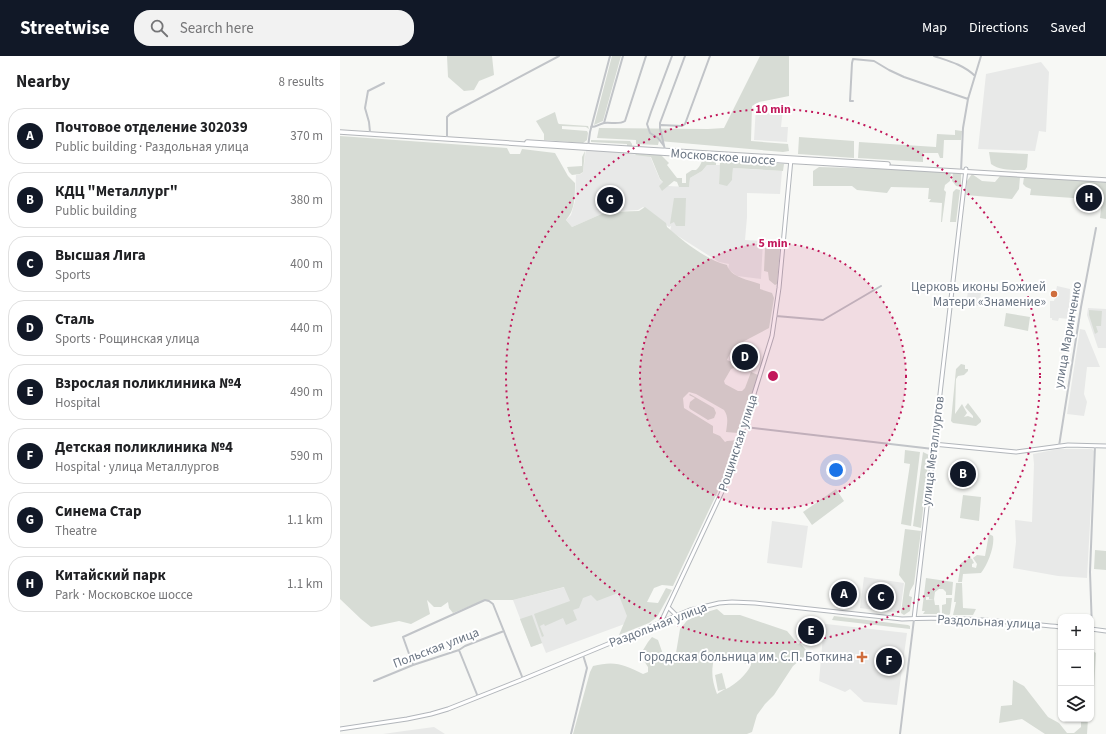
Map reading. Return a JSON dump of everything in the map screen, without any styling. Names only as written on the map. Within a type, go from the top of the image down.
[{"type":"main road","name":"Московское шоссе","points":[[340,131],[447,138]]},
{"type":"main road","name":"Московское шоссе","points":[[340,131],[791,160],[1106,178]]},
{"type":"main road","name":"Московское шоссе","points":[[588,146],[665,148],[791,160]]},
{"type":"main road","name":"Рощинская улица","points":[[661,622],[727,481],[772,336],[776,316],[791,160]]},
{"type":"main road","name":"улица Металлургов","points":[[914,619],[933,444],[966,170]]},
{"type":"main road","points":[[933,444],[1016,452],[1059,446],[1106,446]]},
{"type":"main road","name":"Раздольная улица","points":[[340,729],[414,718],[448,708],[583,655],[661,622],[696,609],[719,603],[732,602],[789,606],[888,618],[984,621],[1058,627]]},
{"type":"main road","points":[[668,607],[677,616]]},
{"type":"main road","points":[[1094,629],[1106,631]]},
{"type":"street","points":[[447,138],[447,118],[450,114],[559,56]]},
{"type":"street","points":[[588,146],[591,127],[610,56]]},
{"type":"street","points":[[604,123],[623,56]]},
{"type":"street","points":[[591,127],[596,127],[604,123],[621,123],[625,121],[646,56]]},
{"type":"street","points":[[665,148],[658,138],[650,133],[648,122],[672,56]]},
{"type":"street","points":[[665,148],[660,123],[685,56]]},
{"type":"street","points":[[661,125],[684,125],[710,56]]},
{"type":"street","points":[[934,56],[963,66],[975,76]]},
{"type":"street","points":[[961,169],[963,128],[968,99],[981,56]]},
{"type":"street","points":[[853,101],[850,101],[853,59],[874,61],[904,77],[968,99]]},
{"type":"street","points":[[370,132],[365,108],[368,92],[384,83]]},
{"type":"street","name":"улица Маринченко","points":[[1059,446],[1081,306],[1096,228]]},
{"type":"street","points":[[776,316],[824,320],[881,286]]},
{"type":"street","points":[[745,427],[933,449]]},
{"type":"street","points":[[1091,614],[1090,572],[1095,446]]},
{"type":"street","points":[[413,665],[404,637],[485,600],[493,604],[523,679]]},
{"type":"street","name":"улица Металлургов","points":[[900,734],[914,619]]},
{"type":"street","name":"Польская улица","points":[[374,681],[413,665],[459,650],[465,646],[504,631]]},
{"type":"street","points":[[459,650],[478,697]]},
{"type":"street","points":[[571,734],[587,668],[583,655]]},
{"type":"shaded area","points":[[447,56],[492,56],[494,75],[479,81],[474,90],[464,91],[448,77]]},
{"type":"shaded area","points":[[612,56],[621,56],[603,121],[594,125]]},
{"type":"shaded area","points":[[760,56],[789,56],[789,96],[759,102],[752,106],[751,141],[788,144],[789,151],[783,152],[659,141],[658,145],[636,144],[636,140],[597,138],[599,128],[724,128]]},
{"type":"shaded area","points":[[1041,62],[1049,72],[1046,132],[1039,131],[1035,151],[978,149],[986,74]]},
{"type":"shaded area","points":[[756,106],[783,108],[781,127],[788,127],[787,142],[754,140]]},
{"type":"shaded area","points":[[555,112],[559,124],[588,126],[589,129],[586,127],[562,126],[562,129],[587,131],[587,140],[583,143],[544,140],[544,134],[536,121]]},
{"type":"shaded area","points":[[955,130],[962,131],[961,140],[944,140],[943,158],[940,158],[938,153],[923,153],[923,162],[858,158],[859,142],[936,147],[937,134],[955,135]]},
{"type":"shaded area","points":[[340,136],[507,148],[510,154],[520,154],[522,149],[555,153],[568,176],[575,183],[573,208],[566,220],[572,227],[606,212],[639,211],[645,207],[666,223],[667,227],[695,249],[719,263],[727,265],[736,275],[760,284],[760,289],[772,293],[774,298],[769,328],[733,347],[727,360],[736,364],[735,366],[747,370],[746,372],[734,368],[731,369],[724,381],[725,384],[738,391],[742,391],[745,388],[751,372],[758,375],[744,422],[738,433],[726,432],[727,418],[724,410],[696,394],[689,392],[683,398],[684,408],[713,426],[713,433],[720,436],[725,442],[738,440],[727,472],[673,586],[662,585],[654,588],[647,602],[658,603],[666,588],[672,590],[657,617],[649,623],[619,635],[627,616],[618,593],[597,601],[591,595],[583,598],[579,608],[573,610],[577,620],[566,625],[563,618],[545,626],[544,624],[540,626],[544,636],[542,637],[534,614],[570,601],[564,587],[513,600],[485,600],[453,613],[449,608],[448,602],[441,607],[434,607],[427,600],[430,614],[411,624],[399,621],[371,627],[340,599]]},
{"type":"shaded area","points":[[799,137],[854,141],[854,158],[798,154]]},
{"type":"shaded area","points":[[591,140],[630,141],[632,146],[627,146],[627,144],[591,142]]},
{"type":"shaded area","points":[[586,149],[650,156],[660,180],[668,186],[689,187],[690,178],[702,171],[707,165],[720,165],[719,184],[732,180],[733,168],[782,171],[780,194],[747,193],[745,240],[763,241],[761,279],[737,276],[728,269],[729,264],[719,262],[670,231],[671,226],[669,227],[643,207],[638,210],[606,212],[572,227],[566,220],[571,215],[575,201],[576,175],[583,172]]},
{"type":"shaded area","points":[[585,151],[583,172],[572,175],[567,167],[582,166],[582,157]]},
{"type":"shaded area","points":[[989,152],[1028,154],[1027,167],[1025,170],[1007,170],[999,168],[991,164]]},
{"type":"shaded area","points":[[637,153],[651,155],[660,154],[669,163],[667,165],[677,178],[682,178],[682,183],[686,183],[686,174],[692,170],[696,170],[705,157],[714,158],[716,160],[716,165],[707,165],[702,171],[690,178],[689,187],[679,187],[677,182],[674,181],[662,191],[659,186],[663,182],[660,179],[651,157],[635,155]]},
{"type":"shaded area","points":[[722,159],[784,164],[783,171],[733,168],[732,180],[727,186],[719,184],[720,162]]},
{"type":"shaded area","points":[[819,167],[951,171],[950,181],[945,185],[944,190],[946,192],[942,222],[942,203],[929,202],[931,199],[928,199],[929,188],[891,187],[887,193],[857,190],[852,186],[813,186],[813,171]]},
{"type":"shaded area","points":[[953,172],[961,174],[961,187],[956,186],[952,181]]},
{"type":"shaded area","points":[[972,174],[982,181],[995,182],[1000,176],[1020,177],[1019,189],[1012,199],[966,195],[967,181]]},
{"type":"shaded area","points":[[1024,177],[1106,182],[1106,219],[1100,218],[1102,200],[1030,195],[1031,189],[1023,184]]},
{"type":"shaded area","points":[[956,189],[960,190],[956,222],[950,222],[953,192]]},
{"type":"shaded area","points":[[674,198],[686,198],[685,226],[676,226],[674,222],[670,224]]},
{"type":"shaded area","points":[[765,248],[780,249],[777,284],[775,285],[769,280],[768,272],[764,271]]},
{"type":"shaded area","points":[[1057,286],[1070,289],[1069,319],[1059,318],[1058,321],[1050,318],[1050,301],[1054,301]]},
{"type":"shaded area","points":[[968,291],[981,293],[979,306],[966,305]]},
{"type":"shaded area","points":[[1088,308],[1106,309],[1106,348],[1098,348],[1087,315]]},
{"type":"shaded area","points":[[1089,310],[1102,311],[1101,326],[1096,326],[1098,332],[1095,334],[1089,315]]},
{"type":"shaded area","points":[[1006,313],[1030,317],[1028,331],[1004,326]]},
{"type":"shaded area","points":[[1080,329],[1085,330],[1100,367],[1087,367],[1084,394],[1087,402],[1084,416],[1067,414]]},
{"type":"shaded area","points":[[961,364],[965,365],[965,369],[968,369],[968,371],[964,375],[958,376],[956,379],[955,414],[962,404],[967,413],[964,417],[968,416],[973,418],[965,407],[968,403],[981,420],[981,422],[976,426],[953,423],[951,421],[956,369]]},
{"type":"shaded area","points":[[690,394],[714,408],[716,413],[714,418],[708,420],[690,409],[690,402],[695,398],[689,395]]},
{"type":"shaded area","points":[[1058,449],[1092,449],[1094,451],[1087,578],[1058,576],[1013,568],[1016,542],[1015,520],[1032,522],[1033,454]]},
{"type":"shaded area","points":[[905,450],[920,452],[911,526],[901,524],[910,464],[904,463]]},
{"type":"shaded area","points":[[923,452],[929,455],[921,528],[913,526]]},
{"type":"shaded area","points":[[836,489],[844,501],[812,525],[803,512]]},
{"type":"shaded area","points":[[963,495],[981,497],[979,521],[960,518]]},
{"type":"shaded area","points":[[772,521],[808,526],[802,568],[767,563]]},
{"type":"shaded area","points":[[905,529],[921,531],[914,584],[909,596],[912,597],[910,611],[904,615],[901,613],[905,583],[899,575]]},
{"type":"shaded area","points":[[989,534],[993,536],[993,544],[984,569],[981,573],[963,574],[962,582],[958,582],[961,563],[970,558],[974,563],[972,564],[972,567],[976,568],[977,564],[973,558],[977,555],[985,556]]},
{"type":"shaded area","points":[[1095,550],[1106,551],[1106,570],[1094,569]]},
{"type":"shaded area","points":[[864,577],[904,583],[900,613],[860,608]]},
{"type":"shaded area","points":[[926,578],[953,582],[952,595],[946,595],[946,592],[943,589],[939,589],[935,592],[935,605],[939,605],[940,614],[923,614],[925,611],[922,611]]},
{"type":"shaded area","points":[[956,583],[962,583],[963,608],[976,609],[973,615],[953,615],[956,602],[954,602]]},
{"type":"shaded area","points":[[565,587],[619,591],[630,622],[546,653],[542,643],[531,647],[513,600]]},
{"type":"shaded area","points":[[946,598],[952,598],[949,615],[942,614],[942,605],[946,604]]},
{"type":"shaded area","points":[[717,609],[724,615],[740,615],[787,631],[798,644],[800,643],[806,650],[805,656],[793,666],[774,695],[757,715],[752,732],[747,734],[573,734],[593,666],[608,663],[620,664],[643,674],[648,672],[648,667],[640,655],[652,637],[658,640],[666,663],[670,664],[676,653],[680,629],[690,617]],"holes":[[[726,655],[751,665],[747,672],[733,685],[726,689],[722,673],[715,675],[718,691],[725,689],[717,694],[712,676],[714,658],[717,656]]]},
{"type":"shaded area","points":[[532,615],[542,643],[531,647],[520,619]]},
{"type":"shaded area","points":[[834,616],[908,625],[910,626],[910,629],[832,620]]},
{"type":"shaded area","name":"Городская больница им. С.П. Боткина","points":[[824,625],[907,633],[897,705],[864,702],[850,689],[845,692],[819,681]]},
{"type":"shaded area","points":[[1094,652],[1096,653],[1094,689]]},
{"type":"shaded area","points":[[1013,680],[1024,686],[1048,717],[1059,723],[1067,733],[1074,733],[1081,727],[1081,722],[1088,722],[1087,734],[1045,734],[1022,719],[999,723],[1001,706],[1012,705]]},
{"type":"shaded area","points":[[434,727],[445,734],[383,734],[404,731]]},
{"type":"place","name":"Китайский парк","points":[[1089,198]]},
{"type":"place","name":"Синема Стар","points":[[610,200]]},
{"type":"place","name":"Церковь иконы Божией Матери «Знамение»","points":[[1054,294]]},
{"type":"place","name":"Сталь","points":[[745,357]]},
{"type":"place","name":"КДЦ \"Металлург\"","points":[[963,474]]},
{"type":"place","name":"Почтовое отделение 302039","points":[[844,594]]},
{"type":"place","name":"Высшая Лига","points":[[881,597]]},
{"type":"place","name":"Взрослая поликлиника №4","points":[[811,631]]},
{"type":"place","name":"Городская больница им. С.П. Боткина","points":[[862,657]]},
{"type":"place","name":"Детская поликлиника №4","points":[[889,661]]}]
